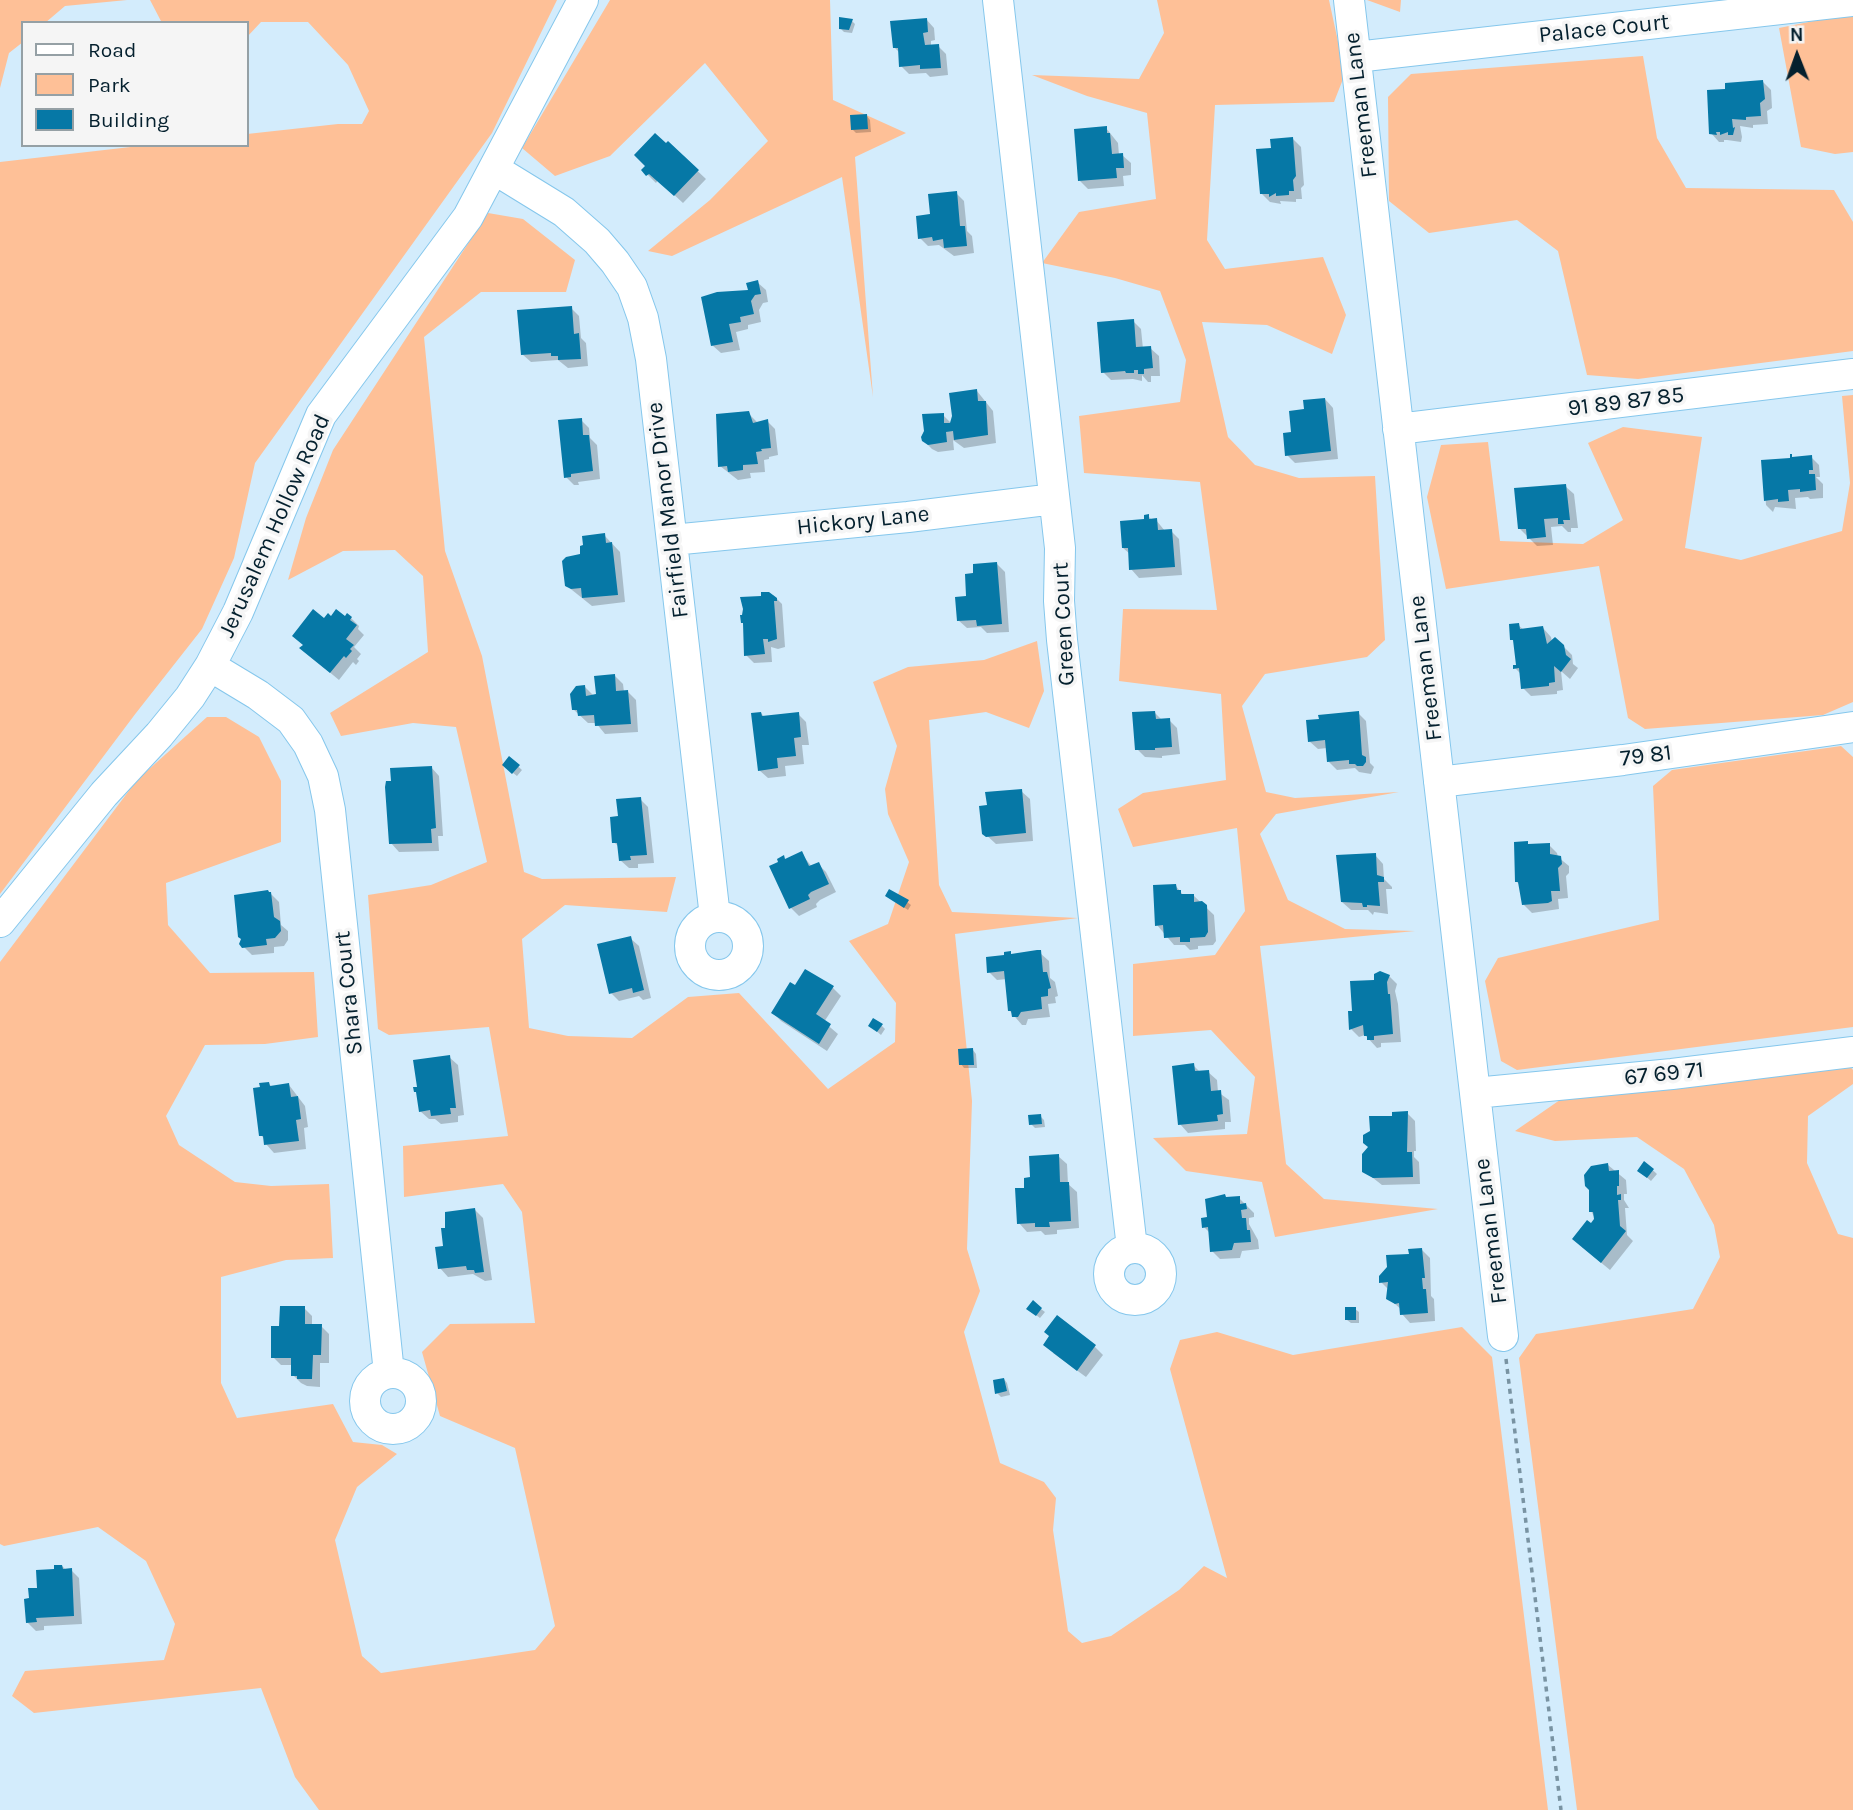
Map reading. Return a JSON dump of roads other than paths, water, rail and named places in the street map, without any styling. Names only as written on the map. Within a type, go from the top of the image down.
[{"type":"street","name":"Jerusalem Hollow Road","points":[[0,922],[104,794],[159,735],[211,666],[238,612],[321,415],[468,217],[583,0]]},
{"type":"street","name":"Green Court","points":[[998,0],[1060,548],[1059,601],[1062,640],[1132,1248]]},
{"type":"street","name":"Freeman Lane","points":[[1349,0],[1503,1336]]},
{"type":"street","name":"Palace Court","points":[[1356,57],[1853,1]]},
{"type":"street","name":"Fairfield Manor Drive","points":[[494,169],[564,212],[597,241],[632,288],[643,318],[651,359],[715,917]]},
{"type":"street","name":"91 89 87 85","points":[[1398,429],[1853,374]]},
{"type":"street","name":"Hickory Lane","points":[[672,540],[908,517],[1054,499]]},
{"type":"street","name":"Shara Court","points":[[211,666],[258,695],[290,720],[309,744],[323,776],[330,810],[389,1373]]},
{"type":"street","name":"79 81","points":[[1439,782],[1689,751],[1853,727]]},
{"type":"street","name":"67 69 71","points":[[1475,1093],[1672,1074],[1853,1052]]}]
